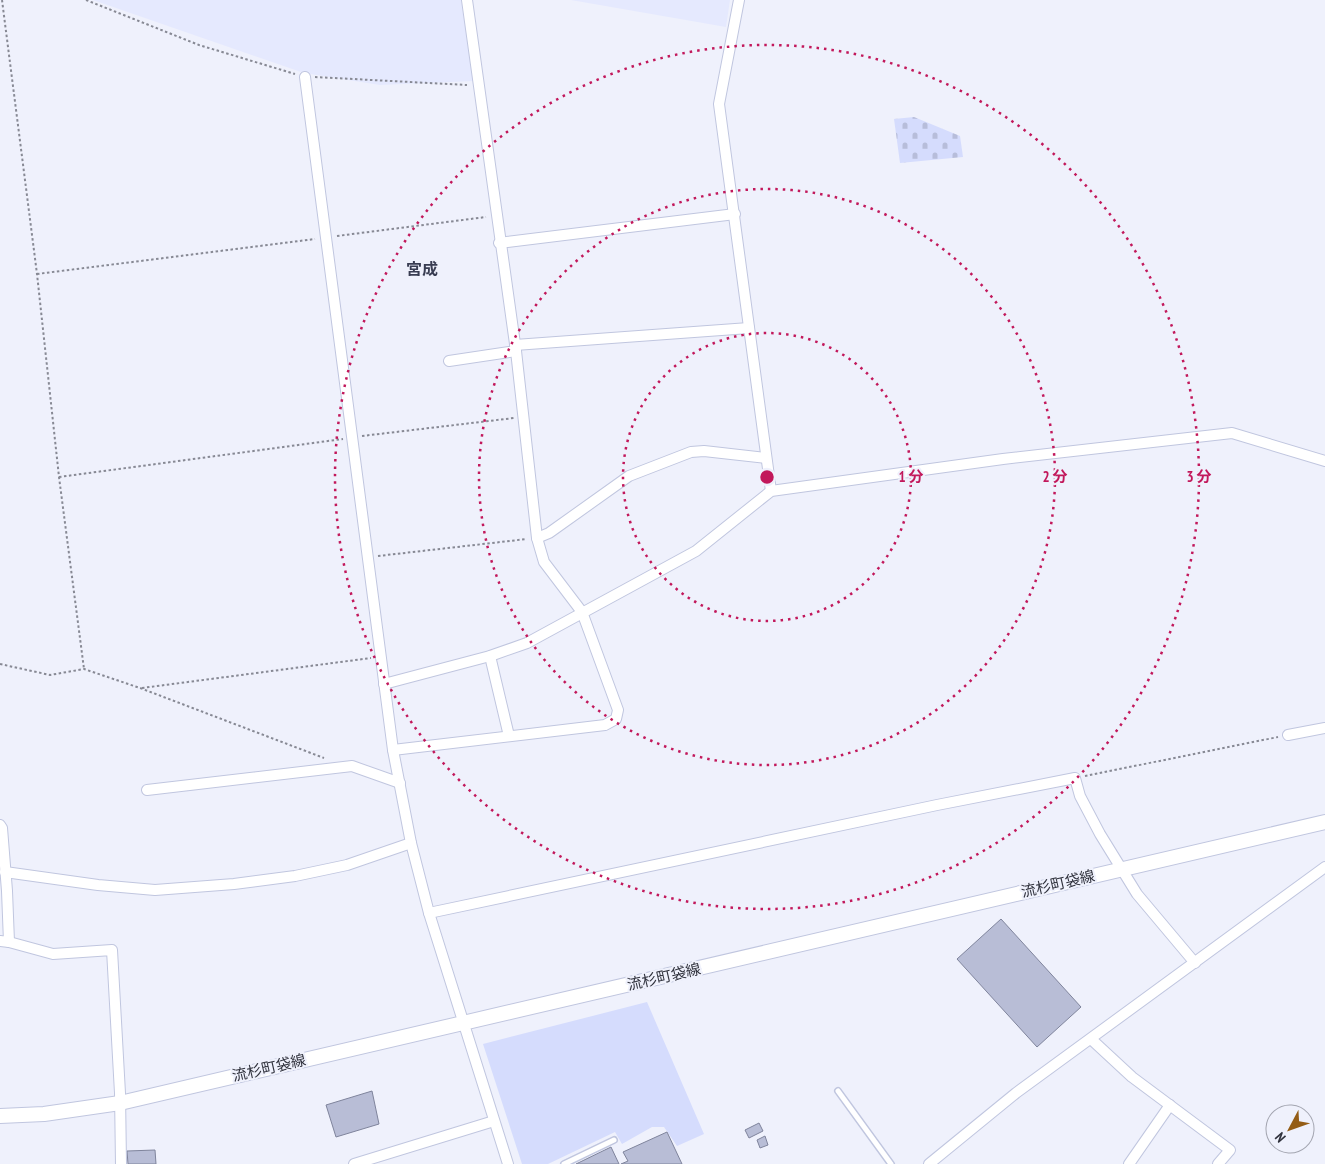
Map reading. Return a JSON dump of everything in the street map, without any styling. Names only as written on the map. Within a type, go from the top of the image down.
[{"type":"main road","name":"流杉町袋線","points":[[0,1116],[44,1114],[120,1103],[1325,822]]},
{"type":"street","points":[[393,750],[605,725],[616,719],[618,710],[582,612],[544,562],[537,538],[515,348],[466,0]]},
{"type":"street","points":[[739,0],[719,104],[771,491]]},
{"type":"street","points":[[304,77],[393,750],[411,843],[429,913],[508,1164]]},
{"type":"street","points":[[500,243],[735,214]]},
{"type":"street","points":[[449,361],[515,348],[749,328]]},
{"type":"street","points":[[384,684],[490,656],[527,643],[696,552],[771,491],[1003,459],[1232,433],[1325,461]]},
{"type":"street","points":[[537,538],[549,533],[629,476],[691,452],[704,451],[766,458]]},
{"type":"street","points":[[490,656],[509,736]]},
{"type":"street","points":[[1288,735],[1325,728]]},
{"type":"street","points":[[147,790],[345,766],[352,766],[400,783]]},
{"type":"street","points":[[429,913],[900,813],[1075,778],[1080,796],[1137,894],[1195,962]]},
{"type":"street","points":[[0,825],[5,872],[4,941],[53,954],[112,950],[120,1103],[121,1164]]},
{"type":"street","points":[[5,872],[98,885],[155,890],[234,884],[295,876],[347,865],[411,843]]},
{"type":"street","points":[[929,1164],[1016,1093],[1325,867]]},
{"type":"street","points":[[1091,1039],[1132,1077],[1230,1150],[1218,1164]]},
{"type":"street","points":[[1129,1164],[1170,1105]]},
{"type":"street","points":[[354,1164],[494,1121]]},
{"type":"lane","points":[[838,1091],[891,1164]]},
{"type":"lane","points":[[564,1164],[614,1140]]},
{"type":"path","points":[[2,0],[84,669]]},
{"type":"path","points":[[86,0],[199,45],[304,77],[477,86]]},
{"type":"path","points":[[37,274],[496,216]]},
{"type":"path","points":[[59,477],[352,437],[524,417]]},
{"type":"path","points":[[367,558],[537,538]]},
{"type":"path","points":[[140,688],[380,657]]},
{"type":"path","points":[[0,664],[50,675],[84,669],[140,688],[345,766]]},
{"type":"path","points":[[1075,778],[1288,735]]},
{"type":"shaded area","points":[[93,0],[461,0],[473,81],[380,85],[304,73]]},
{"type":"shaded area","points":[[571,0],[730,0],[726,27]]},
{"type":"green space","points":[[914,117],[960,136],[963,157],[900,163],[894,119]]},
{"type":"green space","points":[[647,1002],[704,1134],[677,1146],[664,1127],[652,1127],[622,1144],[615,1132],[548,1164],[522,1164],[483,1044]]},
{"type":"building","points":[[1001,919],[1081,1007],[1037,1047],[957,959]]},
{"type":"building","points":[[372,1091],[379,1124],[336,1137],[326,1105]]},
{"type":"building","points":[[759,1123],[763,1131],[749,1138],[745,1130]]},
{"type":"building","points":[[667,1132],[682,1164],[621,1164],[628,1161],[623,1152]]},
{"type":"building","points":[[765,1136],[768,1145],[760,1148],[757,1140]]},
{"type":"building","points":[[611,1147],[619,1164],[576,1164]]},
{"type":"building","points":[[155,1150],[156,1164],[128,1164],[127,1151]]},
{"type":"district","name":"宮成","points":[[422,269]]}]
